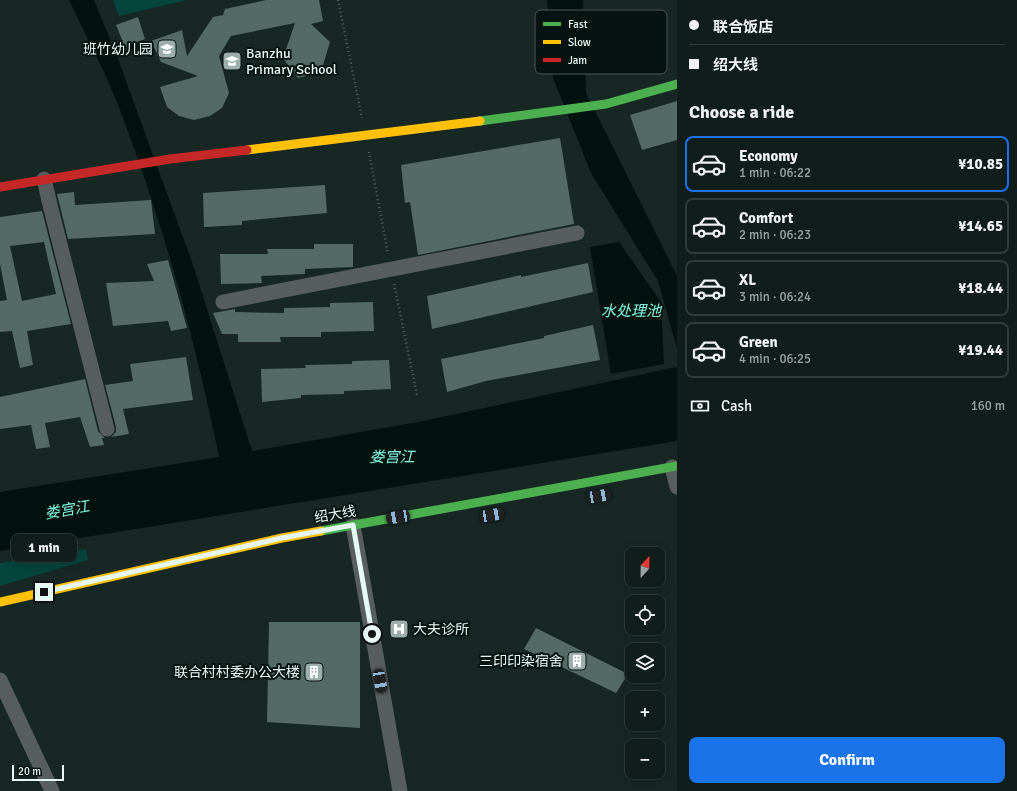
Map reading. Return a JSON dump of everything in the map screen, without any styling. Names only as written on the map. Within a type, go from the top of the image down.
[{"type":"street","points":[[0,186],[170,159],[557,112],[606,104],[677,84]]},
{"type":"street","points":[[44,179],[50,209],[107,429]]},
{"type":"street","points":[[223,302],[577,233]]},
{"type":"street","points":[[674,466],[674,483]]},
{"type":"street","name":"绍大线","points":[[0,602],[282,538],[674,466]]},
{"type":"street","points":[[353,525],[400,791]]},
{"type":"street","points":[[0,680],[52,791]]},
{"type":"path","points":[[338,0],[417,395]]},
{"type":"green space","points":[[113,0],[187,0],[119,16]]},
{"type":"green space","points":[[86,549],[88,560],[0,586],[0,563]]},
{"type":"water","name":"娄宫江","points":[[69,0],[94,0],[118,59],[192,262],[252,451],[418,422],[677,367],[677,441],[0,551],[0,492],[219,457],[210,413],[177,282],[150,195],[114,96]]},
{"type":"water","points":[[547,0],[583,0],[583,10],[548,10]]},
{"type":"water","points":[[553,74],[585,74],[586,93],[677,276],[677,348],[658,281],[591,173]]},
{"type":"water","name":"水处理池","points":[[619,242],[661,302],[664,364],[611,374],[590,247]]},
{"type":"building","points":[[266,0],[319,0],[323,21],[311,24],[330,42],[321,72],[298,78],[283,58],[295,23],[231,36],[219,56],[229,93],[222,108],[210,116],[194,120],[179,116],[167,107],[160,87],[198,76],[161,62],[151,41],[182,30],[187,56],[213,17],[223,15],[225,9]]},
{"type":"building","points":[[138,17],[145,39],[125,47],[116,25]]},
{"type":"building","points":[[677,101],[677,140],[642,150],[630,115]]},
{"type":"building","points":[[560,138],[574,224],[418,255],[410,202],[405,203],[401,165]]},
{"type":"building","points":[[325,185],[327,213],[242,221],[242,225],[204,227],[203,193]]},
{"type":"building","points":[[74,192],[75,205],[151,200],[155,234],[68,239],[57,194]]},
{"type":"building","points":[[42,211],[71,324],[27,331],[33,365],[20,368],[12,331],[0,332],[0,301],[7,300],[0,264],[0,217]],"holes":[[[44,242],[56,294],[22,301],[10,246]]]},
{"type":"building","points":[[314,244],[353,244],[353,267],[305,269],[305,274],[261,276],[262,283],[221,284],[220,254],[268,254],[267,249],[314,249]]},
{"type":"building","points":[[168,260],[187,328],[171,331],[168,321],[113,326],[106,283],[154,281],[147,264]]},
{"type":"building","points":[[588,263],[593,292],[432,329],[427,296],[521,275],[521,277]]},
{"type":"building","points":[[373,302],[374,331],[321,332],[321,337],[280,337],[281,342],[238,342],[238,334],[222,334],[213,313],[235,309],[235,312],[284,313],[284,308],[330,307],[330,303]]},
{"type":"building","points":[[593,325],[600,360],[486,381],[447,392],[441,359],[544,338],[544,336]]},
{"type":"building","points":[[186,357],[193,400],[123,409],[129,434],[111,437],[116,432],[116,427],[105,385],[133,381],[130,364]]},
{"type":"building","points":[[389,360],[391,389],[344,391],[344,394],[301,395],[301,398],[262,402],[261,369],[306,368],[305,365],[352,364],[352,361]]},
{"type":"building","points":[[85,379],[98,431],[105,438],[102,438],[104,445],[90,447],[80,417],[45,423],[50,447],[36,449],[31,425],[0,429],[0,397]]},
{"type":"building","name":"联合村村委办公大楼","points":[[269,622],[360,622],[360,728],[267,722]]},
{"type":"building","name":"三印印染宿舍","points":[[536,628],[625,672],[625,679],[616,693],[524,649]]},
{"type":"traffic: fast","points":[[480,121],[606,104],[677,84]]},
{"type":"traffic: fast","points":[[321,531],[677,466]]},
{"type":"traffic: slow","points":[[247,150],[480,121]]},
{"type":"traffic: slow","points":[[0,602],[282,538],[321,531]]},
{"type":"traffic: jam","points":[[0,187],[170,159],[247,150]]},
{"type":"place","name":"班竹幼儿园","points":[[167,49]]},
{"type":"place","name":"Banzhu Primary School","points":[[232,61]]},
{"type":"place","name":"大夫诊所","points":[[399,629]]},
{"type":"place","name":"三印印染宿舍","points":[[577,661]]},
{"type":"place","name":"联合村村委办公大楼","points":[[314,672]]},
{"type":"route","points":[[44,592],[282,538],[353,525],[372,634]]}]
